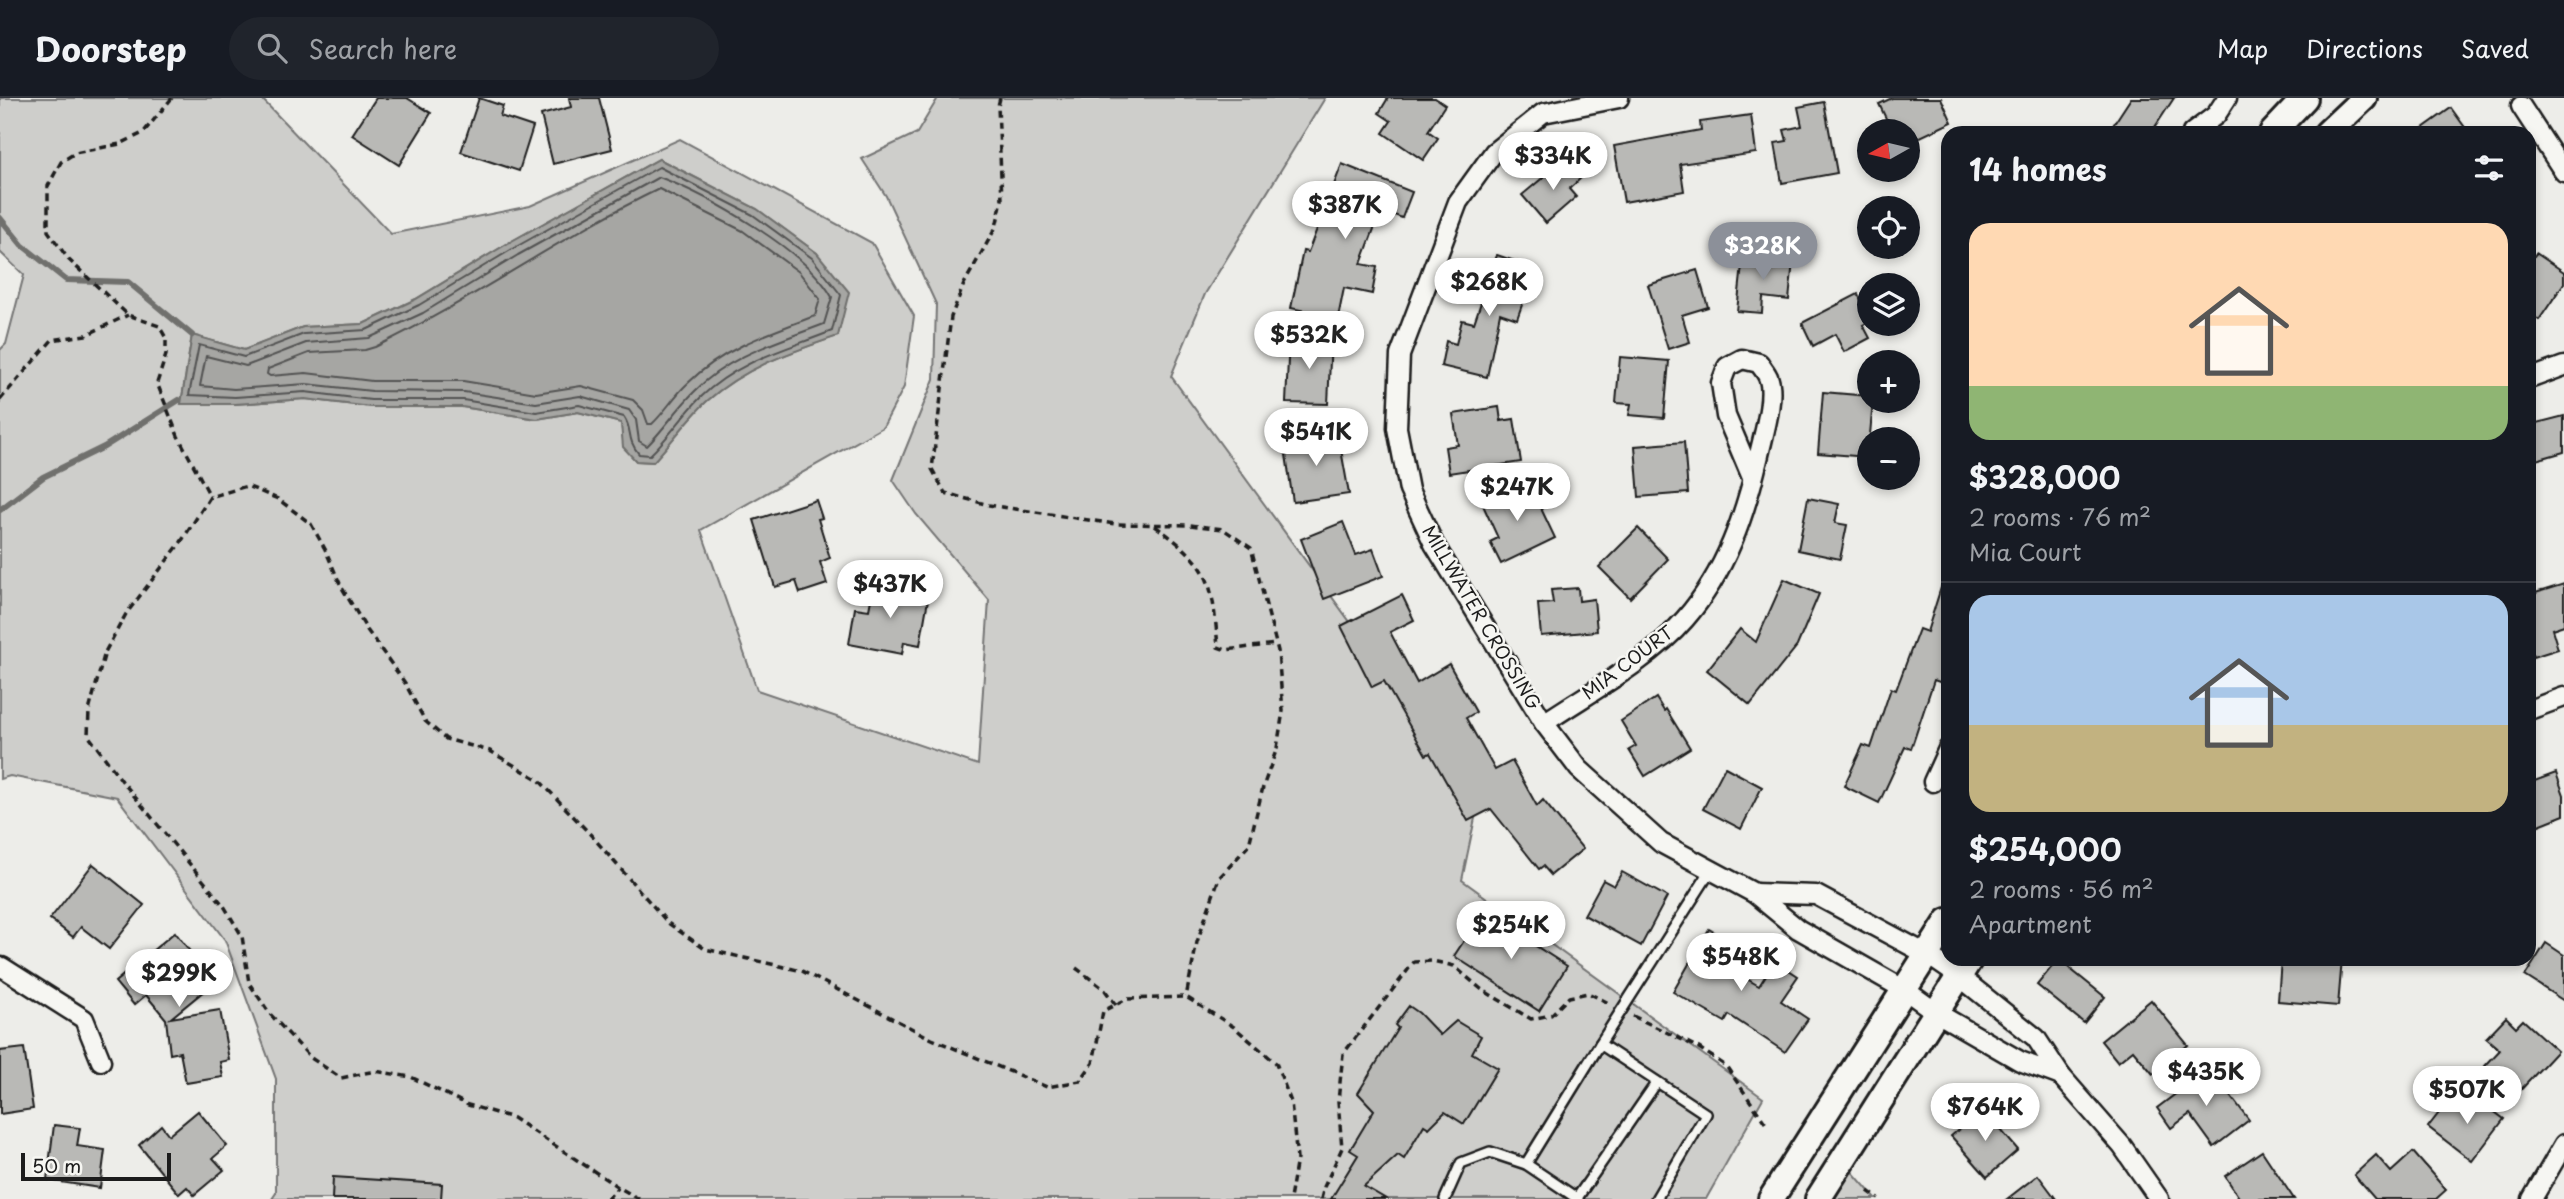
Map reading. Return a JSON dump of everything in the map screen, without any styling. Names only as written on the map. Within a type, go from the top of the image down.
[{"type":"street","name":"MILLWATER CROSSING","points":[[1619,98],[1544,113],[1494,152],[1458,202],[1400,355],[1397,428],[1409,490],[1434,544],[1544,723],[1579,769],[1661,844],[1754,893],[1798,929],[1905,990],[1937,1013],[2020,1061],[2061,1076]]},
{"type":"street","points":[[2201,126],[2216,115],[2227,98]]},
{"type":"street","points":[[2279,126],[2305,98]]},
{"type":"street","points":[[2334,126],[2364,98]]},
{"type":"street","points":[[2505,98],[2521,102],[2536,126]]},
{"type":"street","points":[[2536,126],[2564,172]]},
{"type":"street","name":"MIA COURT","points":[[1544,723],[1647,653],[1684,620],[1713,581],[1735,538],[1753,480],[1769,405],[1769,379],[1759,363],[1742,359],[1727,367],[1721,383],[1726,416],[1753,480]]},
{"type":"street","points":[[2536,376],[2564,366]]},
{"type":"street","points":[[2536,707],[2564,697]]},
{"type":"street","points":[[1933,782],[1941,764]]},
{"type":"street","name":"MILLWATER CROSSING","points":[[1754,893],[1816,895],[1941,960]]},
{"type":"street","points":[[1771,1199],[1941,932]]},
{"type":"street","points":[[0,968],[84,1019],[101,1061]]},
{"type":"street","name":"MILLWATER CROSSING","points":[[1965,968],[2036,1038],[2061,1076],[2122,1146],[2159,1199]]},
{"type":"street","points":[[1818,1199],[1965,968]]},
{"type":"street","points":[[2532,1199],[2564,1144]]},
{"type":"lane","points":[[1526,1164],[1711,870]]},
{"type":"lane","points":[[1600,1044],[1706,1114],[1656,1199]]},
{"type":"lane","points":[[1445,1199],[1461,1163],[1490,1152],[1526,1164],[1577,1199],[1657,1082]]},
{"type":"path","points":[[172,98],[143,133],[120,144],[75,153],[61,162],[48,186],[48,231],[69,260],[128,315],[159,326],[166,338],[166,355],[157,383],[178,436],[210,497]]},
{"type":"path","points":[[1000,98],[998,106],[1002,200],[996,228],[964,284],[951,317],[932,469],[945,493],[989,505],[1115,524],[1190,525],[1223,529],[1251,548],[1276,644],[1283,711],[1277,748],[1263,787],[1249,845],[1219,878],[1197,942],[1186,997]]},
{"type":"path","points":[[0,400],[52,340],[86,335],[128,315]]},
{"type":"path","points":[[639,1199],[513,1118],[467,1105],[411,1077],[375,1071],[341,1077],[311,1058],[270,1014],[249,983],[242,936],[224,906],[88,735],[89,711],[105,652],[126,614],[181,542],[210,497],[247,486],[278,499],[311,524],[341,586],[367,630],[405,683],[425,721],[446,739],[490,751],[539,780],[668,923],[705,950],[802,971],[932,1039],[1047,1087],[1080,1081],[1093,1063],[1103,1011],[1127,999],[1186,997],[1234,1027],[1276,1063],[1291,1102],[1297,1159],[1290,1199]]},
{"type":"path","points":[[1153,525],[1179,543],[1205,573],[1213,598],[1218,647],[1226,650],[1276,644]]},
{"type":"path","points":[[1321,1199],[1342,1148],[1338,1101],[1343,1054],[1414,962],[1433,961],[1454,966],[1481,989],[1531,1019],[1551,1015],[1569,997],[1588,993],[1608,1002]]},
{"type":"path","points":[[1076,968],[1104,989],[1116,1005]]},
{"type":"path","points":[[1634,1016],[1699,1048],[1726,1066],[1766,1124]]},
{"type":"path","points":[[607,1199],[618,1187]]},
{"type":"path","points":[[1868,1191],[1880,1199]]},
{"type":"shaded area","points":[[0,98],[261,98],[391,234],[530,206],[680,139],[872,243],[914,316],[904,387],[883,427],[701,530],[757,690],[978,765],[989,600],[916,514],[893,480],[934,379],[936,304],[886,196],[862,159],[917,133],[938,98],[1325,98],[1205,294],[1171,376],[1479,799],[1462,880],[1763,1098],[1706,1199],[272,1199],[276,1193],[276,1079],[225,940],[117,797],[10,776],[0,779],[0,350],[6,344],[24,275],[0,252]],"holes":[[[659,159],[757,209],[817,253],[838,336],[769,362],[722,389],[700,408],[653,462],[636,461],[624,447],[621,423],[578,412],[537,419],[462,407],[371,407],[305,399],[235,404],[181,404],[192,335],[244,350],[303,327],[363,324],[416,299],[510,242]]]},
{"type":"shaded area","points":[[1849,1168],[1876,1199],[1831,1199]]},
{"type":"water","points":[[659,159],[757,209],[817,253],[849,292],[838,336],[769,362],[722,389],[700,408],[653,462],[636,461],[623,447],[621,423],[578,412],[537,419],[462,407],[371,407],[305,399],[235,404],[181,404],[192,335],[244,350],[303,327],[363,324],[416,299],[510,242]]},
{"type":"building","points":[[376,98],[407,98],[431,113],[399,165],[352,135]]},
{"type":"building","points":[[479,98],[503,106],[500,116],[533,127],[519,171],[461,152]]},
{"type":"building","points":[[569,98],[599,98],[612,149],[553,164],[541,115],[571,107]]},
{"type":"building","points":[[1388,98],[1435,98],[1445,105],[1428,131],[1438,138],[1423,160],[1383,133],[1391,121],[1379,113]]},
{"type":"building","points":[[1892,98],[1941,98],[1952,122],[1920,137],[1920,119],[1886,119],[1879,104]]},
{"type":"building","points":[[2131,98],[2174,98],[2156,126],[2113,126]]},
{"type":"building","points":[[1824,102],[1837,173],[1782,183],[1775,143],[1787,141],[1784,130],[1802,126],[1798,107]]},
{"type":"building","points":[[2451,108],[2464,126],[2426,126]]},
{"type":"building","points":[[1751,115],[1756,153],[1680,164],[1684,191],[1624,202],[1614,146],[1701,130],[1700,122]]},
{"type":"building","points":[[1564,160],[1580,179],[1569,189],[1576,197],[1546,223],[1522,195]]},
{"type":"building","points":[[1342,164],[1412,192],[1402,218],[1381,210],[1361,264],[1377,267],[1372,294],[1344,288],[1338,318],[1291,308],[1303,251],[1308,252]]},
{"type":"building","points":[[2536,253],[2564,272],[2564,283],[2539,320],[2536,318]]},
{"type":"building","points":[[1497,255],[1535,268],[1517,319],[1500,313],[1487,377],[1441,366],[1446,341],[1456,344],[1462,320],[1474,323]]},
{"type":"building","points":[[1743,256],[1793,261],[1789,300],[1763,297],[1762,313],[1737,311]]},
{"type":"building","points":[[1697,270],[1708,307],[1682,315],[1690,342],[1668,349],[1648,285]]},
{"type":"building","points":[[1857,295],[1857,336],[1870,338],[1844,352],[1835,334],[1813,346],[1802,323]]},
{"type":"building","points":[[1289,338],[1331,339],[1328,404],[1286,403]]},
{"type":"building","points":[[1620,357],[1669,361],[1664,418],[1629,415],[1631,404],[1616,403]]},
{"type":"building","points":[[1823,392],[1857,395],[1857,413],[1872,413],[1871,427],[1857,427],[1857,456],[1818,453]]},
{"type":"building","points":[[1499,407],[1501,421],[1514,419],[1521,462],[1449,473],[1445,447],[1458,445],[1453,414]]},
{"type":"building","points":[[2564,416],[2564,452],[2536,460],[2536,423]]},
{"type":"building","points":[[1338,433],[1349,494],[1293,502],[1284,441]]},
{"type":"building","points":[[1684,442],[1688,493],[1639,497],[1635,446]]},
{"type":"building","points":[[1528,481],[1555,538],[1501,564],[1490,542],[1498,538],[1482,503]]},
{"type":"building","points":[[1808,498],[1839,504],[1835,523],[1847,525],[1840,559],[1798,550]]},
{"type":"building","points":[[816,500],[822,518],[818,519],[830,558],[820,562],[827,584],[800,593],[796,581],[775,587],[754,520]]},
{"type":"building","points":[[1343,522],[1356,555],[1373,549],[1383,576],[1324,599],[1301,539]]},
{"type":"building","points":[[1638,528],[1668,559],[1630,598],[1599,567]]},
{"type":"building","points":[[1784,579],[1819,594],[1797,646],[1750,705],[1707,670],[1740,629],[1756,642]]},
{"type":"building","points":[[874,584],[929,594],[920,645],[904,642],[902,654],[849,644],[855,608],[869,610]]},
{"type":"building","points":[[2564,584],[2564,625],[2552,629],[2558,649],[2536,656],[2536,593]]},
{"type":"building","points":[[1578,588],[1579,601],[1594,599],[1597,631],[1541,636],[1538,604],[1553,603],[1551,590]]},
{"type":"building","points":[[1941,588],[1941,682],[1934,680],[1911,749],[1905,747],[1879,803],[1844,786],[1863,745],[1871,748],[1891,688],[1896,690],[1919,629],[1927,632]]},
{"type":"building","points":[[1402,595],[1414,620],[1390,632],[1417,683],[1449,664],[1476,712],[1466,718],[1495,770],[1512,761],[1537,806],[1543,800],[1583,849],[1551,875],[1543,866],[1539,869],[1491,809],[1468,821],[1430,753],[1426,755],[1384,681],[1372,687],[1341,626]]},
{"type":"building","points":[[1656,698],[1690,748],[1645,776],[1629,750],[1636,746],[1621,721]]},
{"type":"building","points":[[1725,767],[1762,787],[1741,829],[1703,809]]},
{"type":"building","points":[[2556,773],[2564,795],[2564,815],[2536,826],[2536,780]]},
{"type":"building","points":[[93,864],[144,905],[109,949],[81,927],[73,937],[50,919]]},
{"type":"building","points":[[1622,872],[1667,897],[1641,946],[1584,915],[1603,880],[1614,886]]},
{"type":"building","points":[[1483,912],[1567,966],[1539,1011],[1454,956]]},
{"type":"building","points":[[1709,929],[1733,943],[1721,964],[1759,986],[1775,961],[1798,976],[1781,1001],[1808,1019],[1785,1052],[1729,1015],[1725,1022],[1673,992]]},
{"type":"building","points":[[175,932],[192,954],[182,962],[205,990],[171,1018],[220,1010],[229,1060],[220,1062],[223,1077],[186,1083],[180,1052],[170,1054],[166,1019],[146,995],[134,1005],[115,982]]},
{"type":"building","points":[[2546,943],[2564,955],[2564,1001],[2525,976],[2531,966],[2536,966],[2536,959]]},
{"type":"building","points":[[2052,966],[2067,966],[2105,997],[2084,1023],[2037,985]]},
{"type":"building","points":[[2280,966],[2341,966],[2338,1006],[2278,1001]]},
{"type":"building","points":[[2151,1000],[2188,1045],[2153,1074],[2133,1050],[2118,1062],[2101,1041]]},
{"type":"building","points":[[1409,1006],[1440,1035],[1456,1021],[1481,1036],[1472,1053],[1498,1068],[1464,1124],[1445,1112],[1429,1128],[1424,1125],[1404,1159],[1398,1155],[1364,1186],[1386,1199],[1331,1199],[1358,1155],[1350,1150],[1374,1110],[1358,1093],[1398,1028],[1395,1025]]},
{"type":"building","points":[[2506,1017],[2516,1027],[2523,1020],[2557,1051],[2516,1095],[2485,1066],[2500,1050],[2486,1038]]},
{"type":"building","points":[[24,1048],[33,1109],[0,1114],[0,1051]]},
{"type":"building","points":[[2210,1068],[2249,1120],[2214,1147],[2190,1114],[2171,1128],[2157,1108]]},
{"type":"building","points":[[2472,1095],[2504,1119],[2472,1161],[2428,1127],[2449,1100],[2461,1109]]},
{"type":"building","points":[[1983,1109],[2018,1150],[1987,1177],[1951,1136]]},
{"type":"building","points":[[198,1111],[227,1146],[213,1158],[224,1170],[194,1195],[187,1187],[179,1194],[139,1145],[161,1125],[169,1135]]},
{"type":"building","points":[[54,1125],[80,1128],[77,1146],[105,1150],[100,1188],[47,1180]]},
{"type":"building","points":[[2262,1151],[2294,1199],[2240,1199],[2225,1176]]},
{"type":"building","points":[[2413,1152],[2446,1190],[2436,1199],[2375,1199],[2354,1175],[2376,1155],[2391,1172]]},
{"type":"building","points":[[2038,1175],[2056,1199],[2007,1199]]},
{"type":"building","points":[[333,1177],[442,1184],[441,1199],[332,1199]]},
{"type":"waterway","points":[[0,218],[22,245],[66,280],[128,282],[192,335]]},
{"type":"waterway","points":[[0,510],[43,477],[104,447],[179,400]]}]
